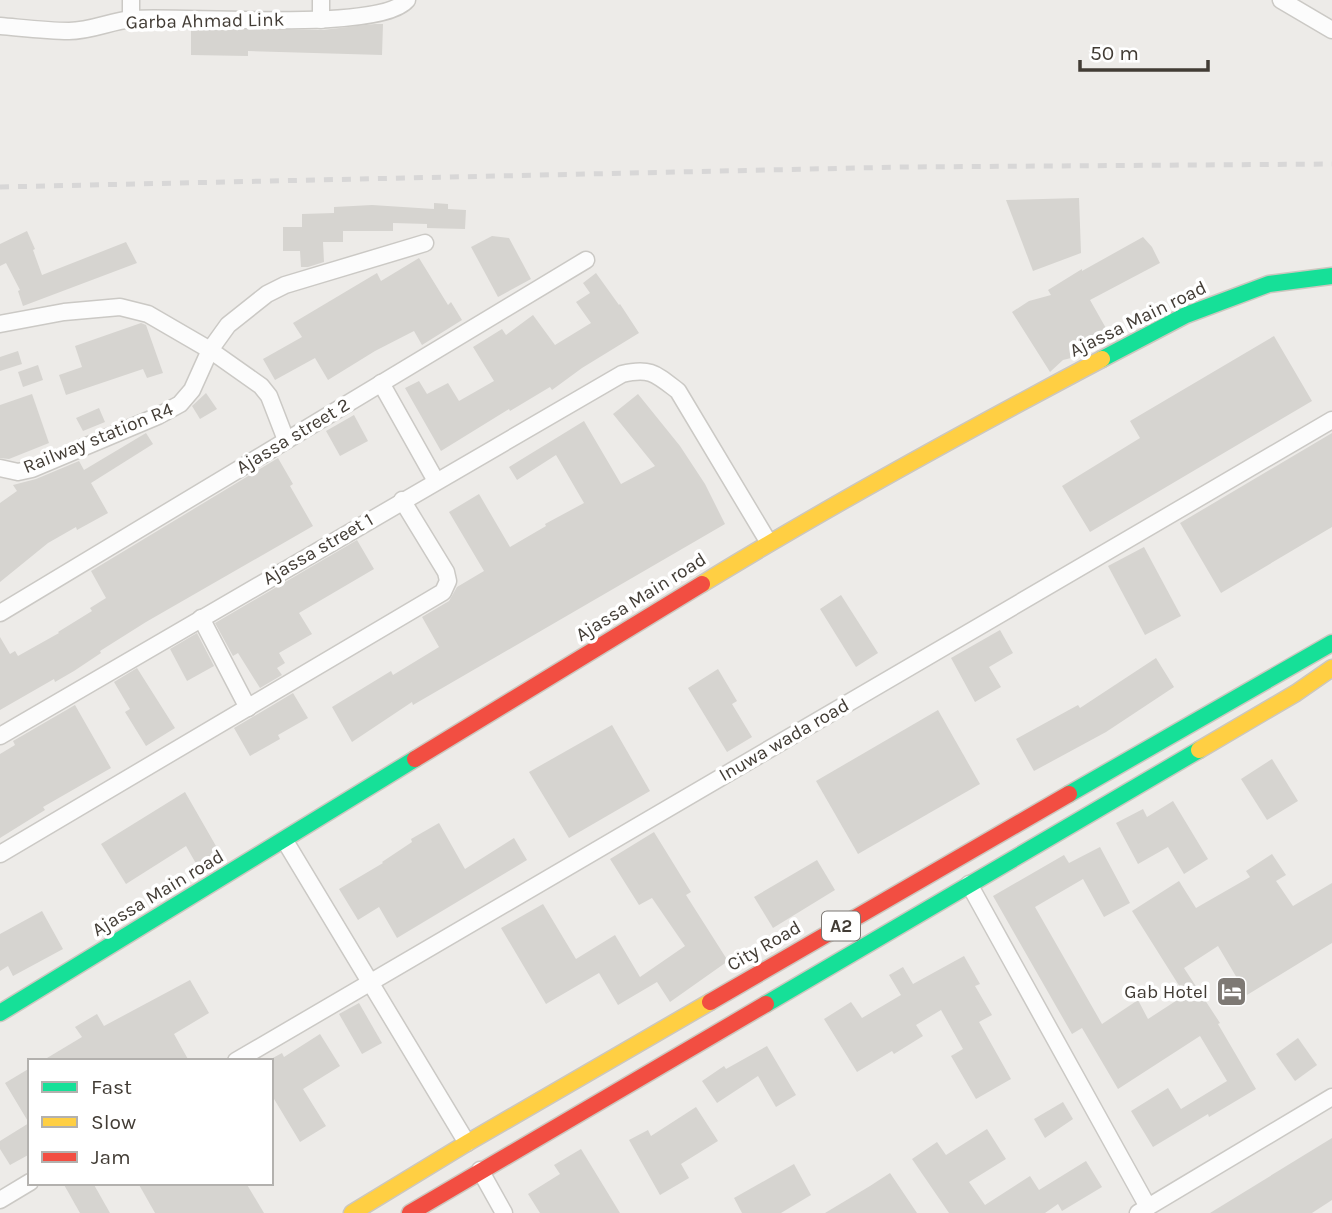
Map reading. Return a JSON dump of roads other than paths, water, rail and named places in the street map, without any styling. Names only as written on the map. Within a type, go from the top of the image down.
[{"type":"main road","name":"Ajassa Main road","points":[[0,1013],[769,543],[964,432],[1186,315],[1269,284],[1332,276]]},
{"type":"main road","name":"City Road","points":[[1272,676],[1332,629]]},
{"type":"main road","name":"City Road","points":[[352,1213],[467,1143],[1332,643]]},
{"type":"main road","name":"A2","points":[[410,1213],[1296,693],[1332,668]]},
{"type":"main road","name":"A2","points":[[1296,693],[1332,678]]},
{"type":"street","points":[[131,0],[131,19]]},
{"type":"street","points":[[321,0],[321,20]]},
{"type":"street","name":"Garba Ahmad Link","points":[[0,26],[70,31],[98,28],[131,19],[321,20],[377,14],[407,0]]},
{"type":"street","points":[[1281,0],[1331,27]]},
{"type":"street","name":"Railway station R4","points":[[0,468],[18,472],[32,469],[158,416],[180,404],[192,390],[210,350],[228,325],[267,294],[285,285],[425,243]]},
{"type":"street","name":"Ajassa street 2","points":[[0,613],[586,260]]},
{"type":"street","points":[[0,324],[64,312],[120,307],[148,314],[210,350],[261,386],[269,396],[286,440]]},
{"type":"street","name":"Ajassa street 1","points":[[0,736],[622,374],[640,370],[658,375],[678,391],[769,543]]},
{"type":"street","points":[[381,383],[436,481]]},
{"type":"street","name":"Inuwa wada road","points":[[239,1059],[1332,420]]},
{"type":"street","points":[[0,853],[443,592],[447,587],[446,572],[402,500]]},
{"type":"street","points":[[201,618],[248,708]]},
{"type":"street","points":[[285,841],[467,1143]]},
{"type":"street","points":[[969,884],[1143,1210],[1332,1097]]},
{"type":"street","points":[[480,1170],[504,1213]]},
{"type":"street","points":[[0,1200],[28,1183]]},
{"type":"railway","points":[[0,187],[902,167],[1332,164]]},
{"type":"place","name":"Gab Hotel","points":[[1231,992]]}]
